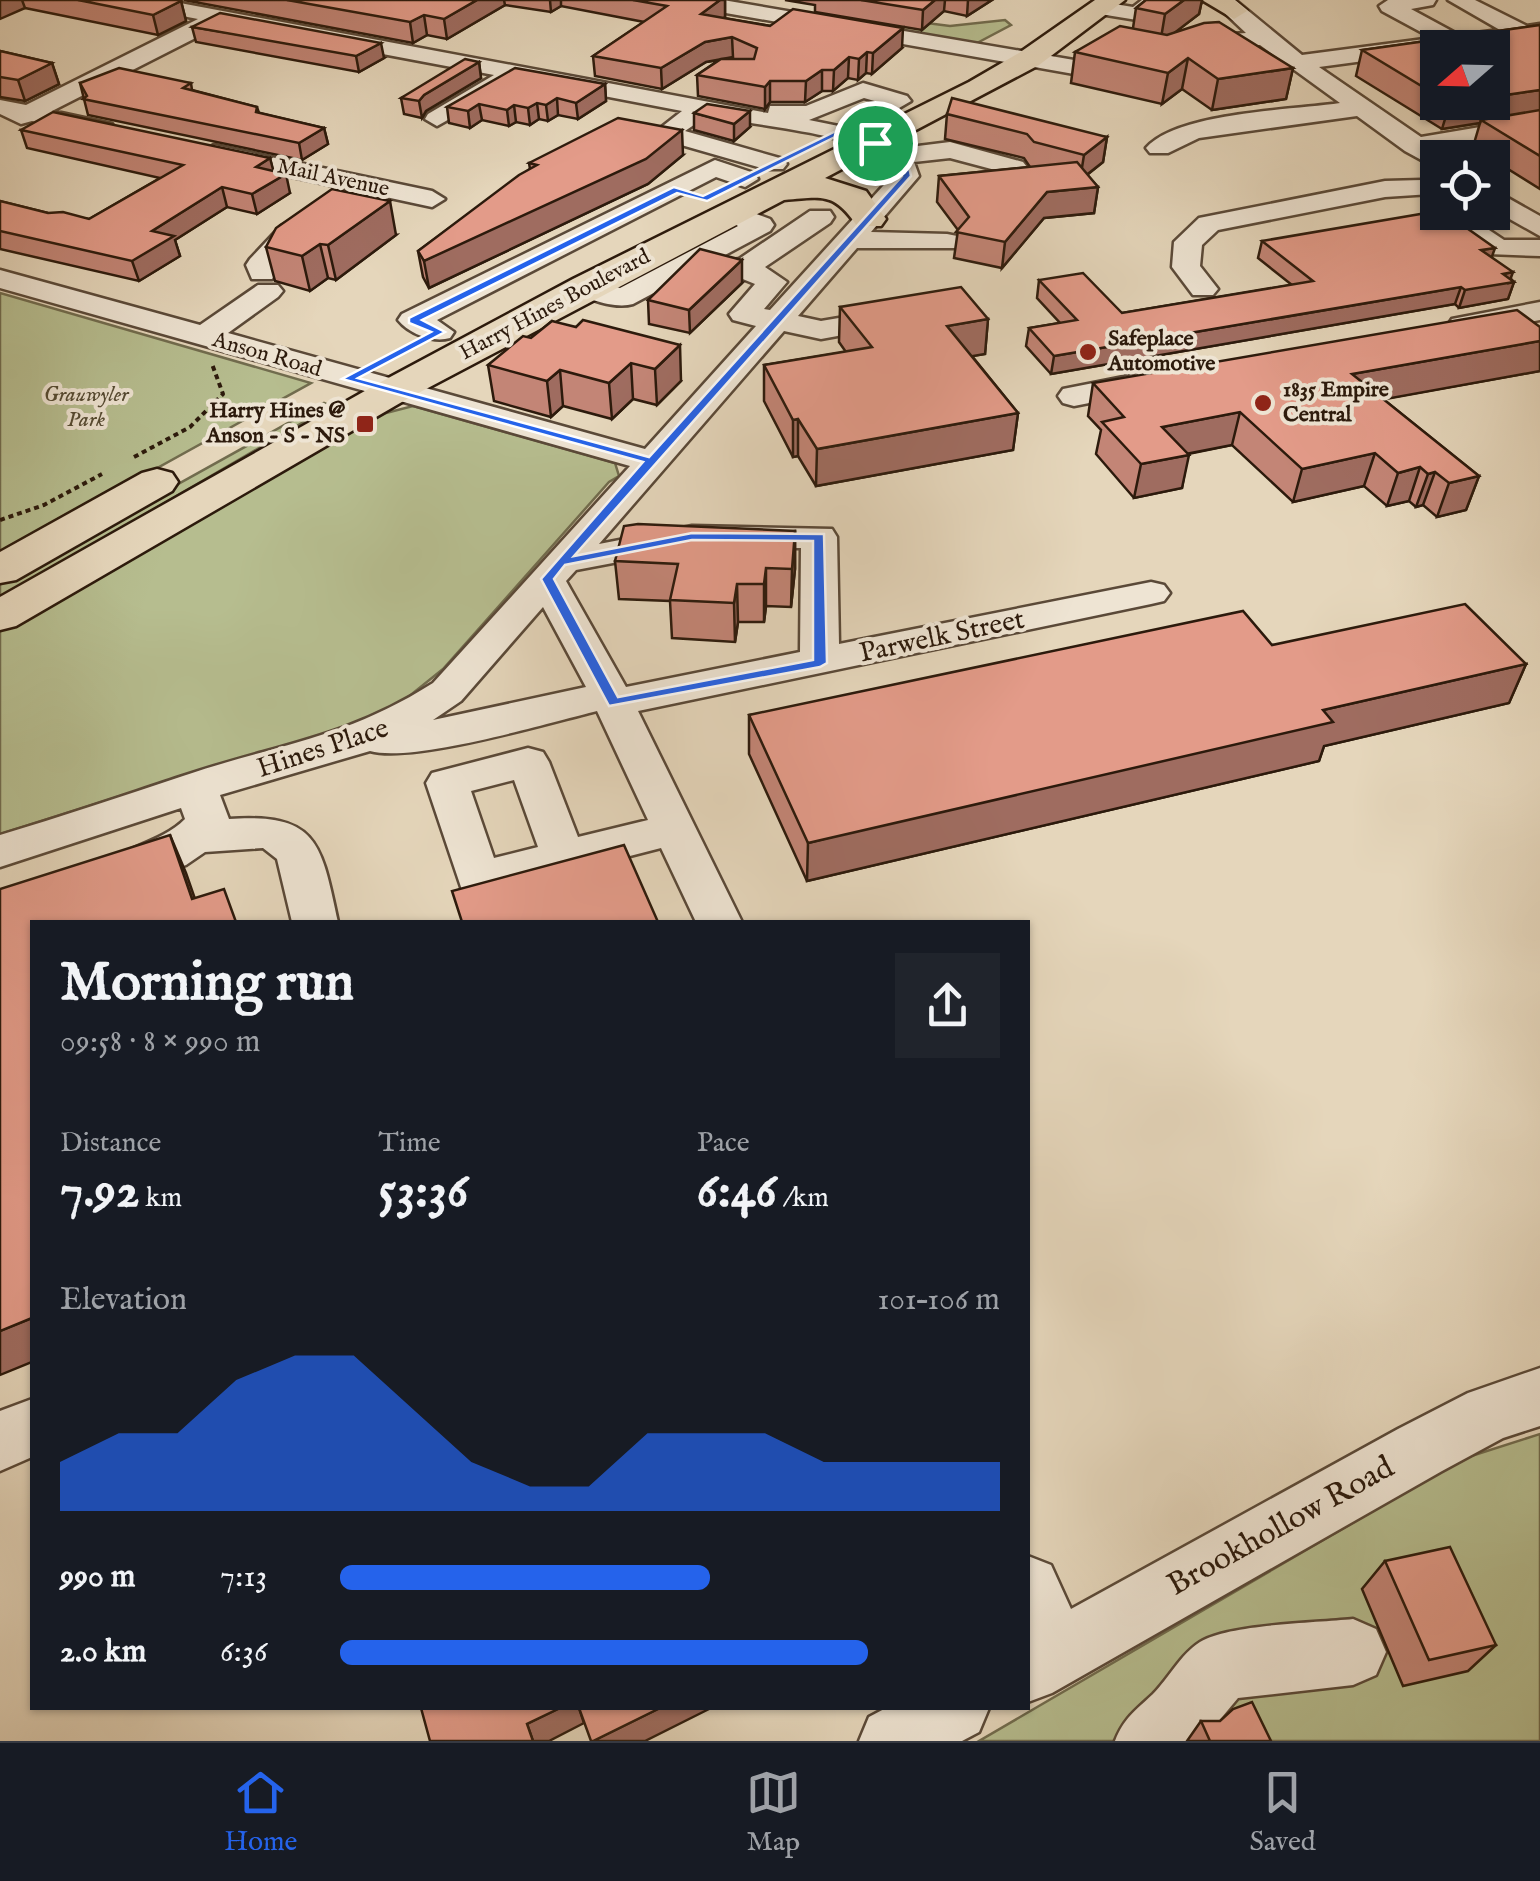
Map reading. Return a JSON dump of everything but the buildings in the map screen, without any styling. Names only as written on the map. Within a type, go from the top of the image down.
[{"type":"main road","name":"Harry Hines Boulevard","points":[[299,406],[440,332],[490,294],[535,272],[607,250],[695,210],[757,171],[811,129],[899,102],[1087,29]]},
{"type":"main road","name":"Harry Hines Boulevard","points":[[757,171],[886,150],[1006,61]]},
{"type":"main road","points":[[757,171],[856,196],[859,230]]},
{"type":"main road","name":"Harry Hines Boulevard","points":[[0,616],[394,391],[586,288],[607,250],[695,210]]},
{"type":"main road","points":[[0,570],[186,467]]},
{"type":"street","points":[[130,0],[669,100],[739,102],[811,129],[886,150],[950,150],[1014,167]]},
{"type":"street","points":[[686,0],[1006,61]]},
{"type":"street","points":[[1459,0],[1534,29]]},
{"type":"street","points":[[1496,0],[1534,29]]},
{"type":"street","points":[[1087,29],[1137,14],[1150,1],[1225,4],[1297,63],[1420,150]]},
{"type":"street","points":[[1416,5],[1472,30]]},
{"type":"street","points":[[1416,5],[1433,30]]},
{"type":"street","points":[[0,128],[220,17]]},
{"type":"street","points":[[1162,55],[1193,42],[1265,38]]},
{"type":"street","points":[[1297,63],[1420,51]]},
{"type":"street","points":[[1320,80],[1346,75],[1356,66],[1420,54]]},
{"type":"street","points":[[438,119],[515,71]]},
{"type":"street","points":[[706,101],[666,133],[757,171]]},
{"type":"street","points":[[0,107],[133,135]]},
{"type":"street","points":[[1158,148],[1193,132],[1360,108]]},
{"type":"street","points":[[1414,146],[1540,124]]},
{"type":"street","points":[[757,171],[763,132],[811,129]]},
{"type":"street","name":"Mail Avenue","points":[[188,147],[432,199]]},
{"type":"street","name":"Hines Place","points":[[0,851],[196,788],[353,745],[409,719],[447,692],[906,176],[886,150]]},
{"type":"street","points":[[685,266],[695,210],[715,168],[757,171]]},
{"type":"street","points":[[1203,288],[1186,267],[1188,242],[1209,224],[1398,187],[1420,194]]},
{"type":"street","points":[[204,346],[265,282],[260,265],[290,232],[337,203],[408,220]]},
{"type":"street","points":[[1510,209],[1540,228]]},
{"type":"street","points":[[695,210],[810,223],[744,268]]},
{"type":"street","points":[[859,230],[947,242]]},
{"type":"street","points":[[1475,230],[1498,248],[1540,248]]},
{"type":"street","points":[[607,250],[685,266],[744,268],[773,282],[744,314],[821,330],[920,313]]},
{"type":"street","points":[[586,288],[623,298],[685,266]]},
{"type":"street","name":"Anson Road","points":[[0,279],[204,346],[348,379],[651,461]]},
{"type":"street","points":[[1443,329],[1540,312]]},
{"type":"street","points":[[1074,396],[1171,378]]},
{"type":"street","points":[[717,920],[554,571],[692,536],[819,537],[820,663]]},
{"type":"street","name":"Parwelk Street","points":[[612,699],[820,663],[1151,593]]},
{"type":"street","points":[[353,745],[470,728],[612,699]]},
{"type":"street","points":[[76,885],[170,856],[197,837],[207,820],[196,788]]},
{"type":"street","points":[[564,857],[674,829]]},
{"type":"street","points":[[197,837],[272,832],[297,851],[314,920]]},
{"type":"street","name":"Brookhollow Road","points":[[1042,1660],[1420,1450],[1490,1414],[1540,1397]]},
{"type":"street","points":[[0,1442],[30,1429]]},
{"type":"street","points":[[1030,1598],[1042,1660]]},
{"type":"street","points":[[1149,1741],[1178,1717],[1196,1692],[1223,1666],[1353,1652]]},
{"type":"street","points":[[893,1741],[951,1710]]},
{"type":"path","points":[[130,459],[190,427],[223,394],[216,367],[204,346]]},
{"type":"path","points":[[0,520],[44,506],[113,468]]},
{"type":"green space","points":[[1005,20],[1011,25],[977,43],[901,32],[901,28],[919,22],[950,26]]},
{"type":"green space","name":"Grauwyler Park","points":[[0,293],[311,383],[0,555]]},
{"type":"green space","points":[[324,403],[331,406],[0,599],[0,583]]},
{"type":"green space","points":[[413,406],[615,463],[619,476],[609,482],[443,669],[392,710],[349,729],[0,834],[0,628],[355,426],[358,431],[374,425],[370,422],[386,413]]},
{"type":"green space","points":[[1540,1434],[1540,1741],[979,1741],[1462,1459]]},
{"type":"place","name":"Safeplace Automotive","points":[[1088,352]]},
{"type":"place","name":"1835 Empire Central","points":[[1263,403]]},
{"type":"place","name":"Harry Hines @ Anson - S - NS","points":[[365,424]]},
{"type":"route","points":[[875,143],[836,133],[703,199],[677,190],[413,320],[440,332],[348,379],[651,461],[561,562],[547,579],[614,703],[820,663],[819,537],[692,536],[561,562],[899,188],[906,176],[905,165],[888,148],[875,143]]}]
